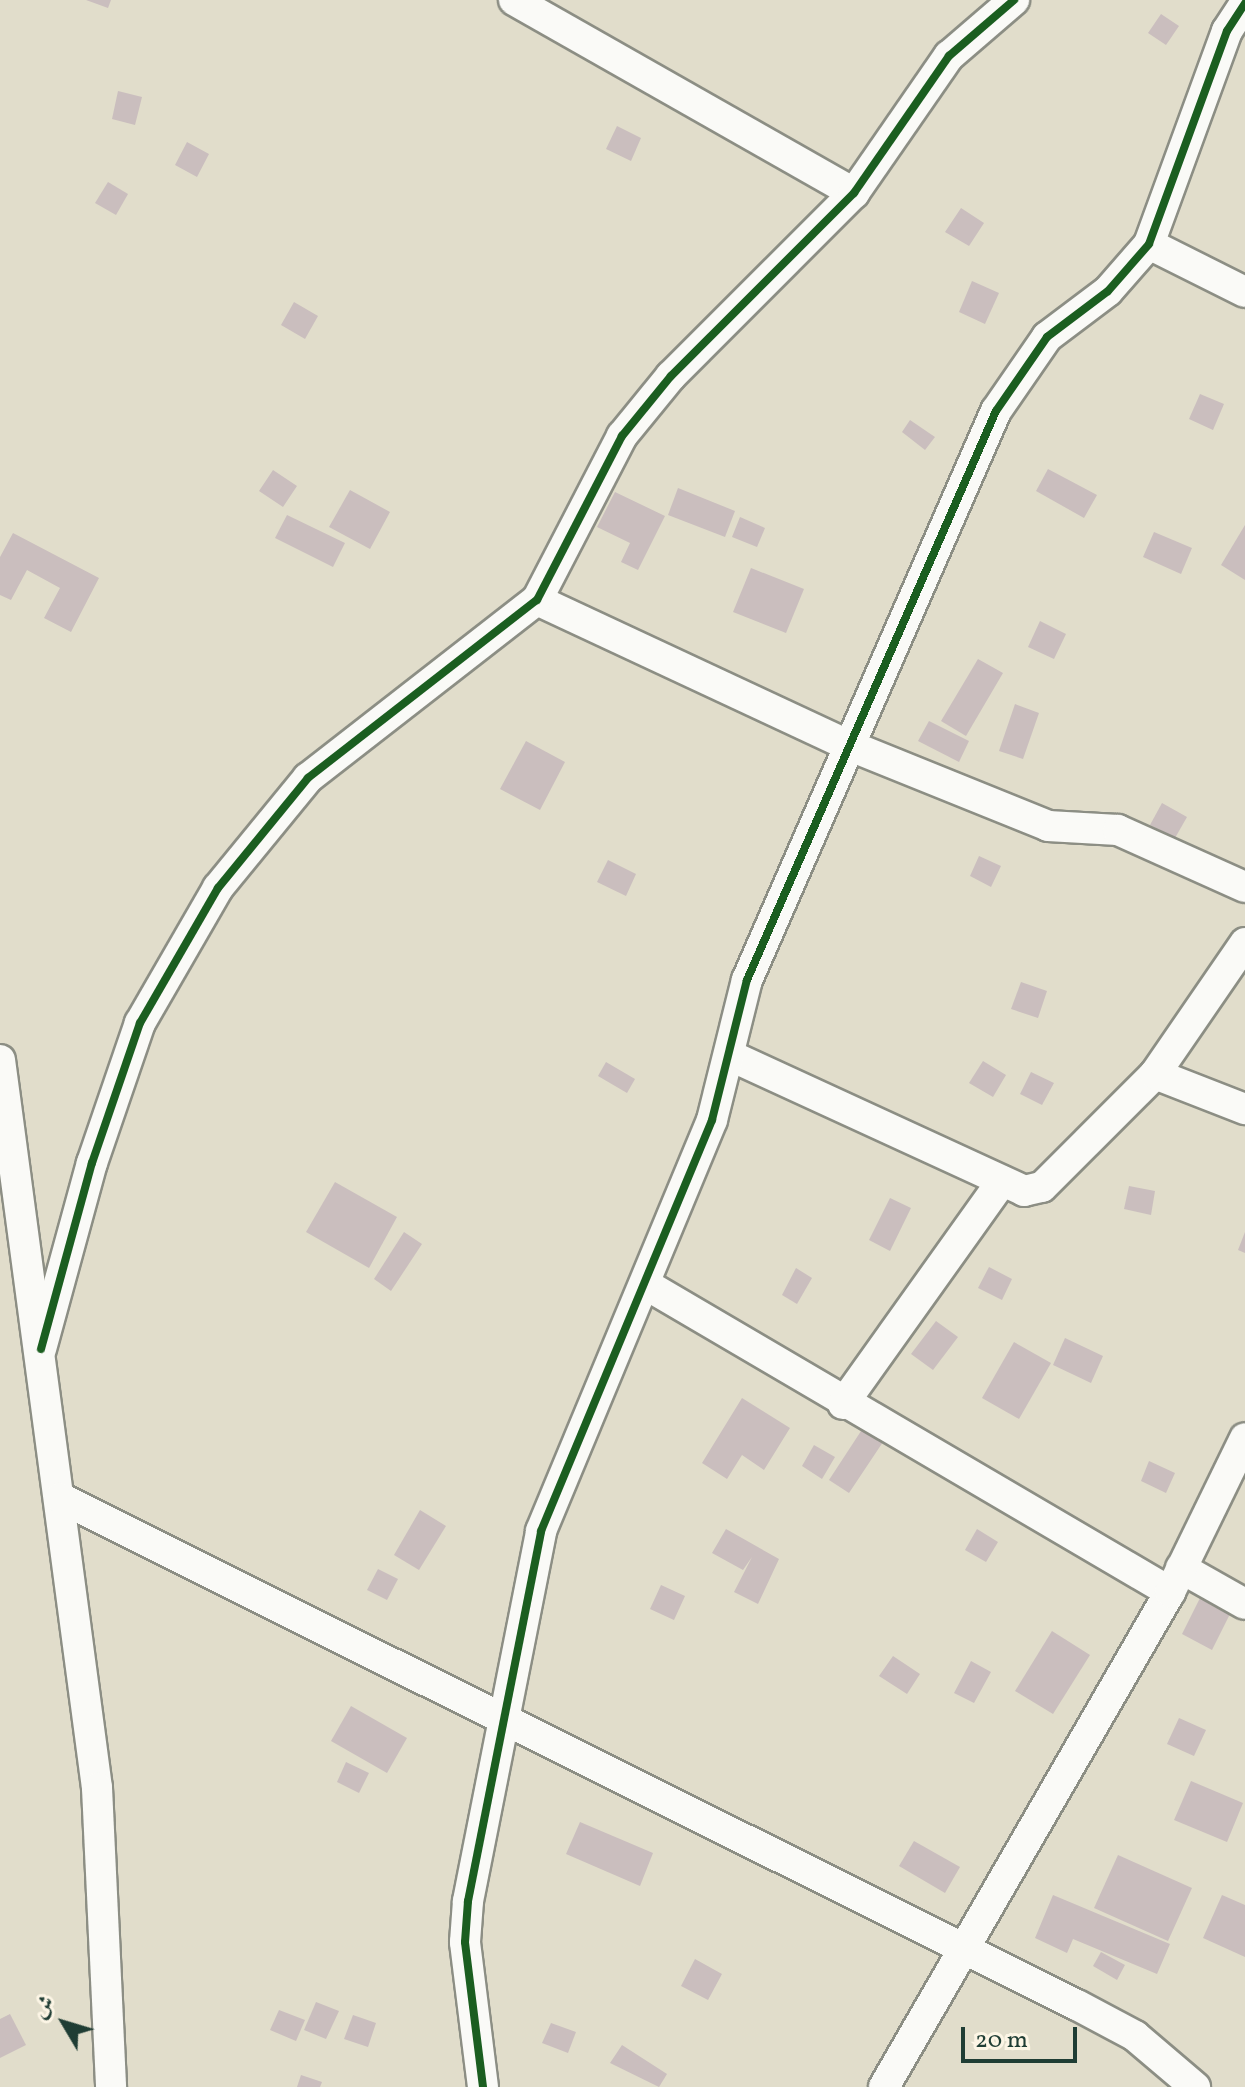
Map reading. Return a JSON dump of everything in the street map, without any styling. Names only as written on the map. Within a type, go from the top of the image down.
[{"type":"street","points":[[514,0],[854,193]]},
{"type":"street","points":[[41,1349],[92,1163],[140,1023],[218,888],[308,778],[537,600],[622,436],[671,376],[854,193],[949,56],[1014,0]]},
{"type":"street","points":[[483,2087],[465,1942],[541,1531],[645,1284],[731,1056],[747,980],[996,411],[1047,337],[1108,291],[1149,244],[1227,31],[1245,3]]},
{"type":"street","points":[[1149,244],[1245,292]]},
{"type":"street","points":[[537,600],[848,745],[1048,826],[1118,830],[1245,887]]},
{"type":"street","points":[[731,1056],[1024,1191],[1042,1187],[1155,1074],[1245,943]]},
{"type":"street","points":[[0,1060],[41,1349],[97,1788],[111,2087]]},
{"type":"street","points":[[1155,1074],[1245,1109]]},
{"type":"street","points":[[843,1404],[1002,1181]]},
{"type":"street","points":[[645,1284],[843,1404],[1176,1580],[1245,1604]]},
{"type":"street","points":[[884,2087],[959,1950],[1176,1580],[1245,1438]]},
{"type":"street","points":[[60,1498],[504,1723],[1135,2036],[1195,2087]]},
{"type":"building","points":[[86,0],[111,0],[108,8]]},
{"type":"building","points":[[1161,14],[1179,26],[1166,45],[1148,33]]},
{"type":"building","points":[[118,91],[142,97],[135,125],[112,119]]},
{"type":"building","points":[[617,126],[641,138],[631,161],[606,149]]},
{"type":"building","points":[[187,142],[209,154],[197,177],[175,165]]},
{"type":"building","points":[[108,182],[128,194],[116,215],[95,203]]},
{"type":"building","points":[[961,208],[984,223],[969,246],[945,232]]},
{"type":"building","points":[[972,281],[999,293],[985,324],[959,312]]},
{"type":"building","points":[[294,302],[318,316],[305,339],[281,325]]},
{"type":"building","points":[[1200,394],[1224,404],[1213,430],[1189,419]]},
{"type":"building","points":[[910,420],[935,437],[925,450],[902,432]]},
{"type":"building","points":[[1048,469],[1097,495],[1084,518],[1036,491]]},
{"type":"building","points":[[273,470],[297,486],[283,507],[259,491]]},
{"type":"building","points":[[678,488],[735,511],[725,537],[668,515]]},
{"type":"building","points":[[350,490],[390,512],[370,549],[329,527]]},
{"type":"building","points":[[615,492],[665,516],[638,570],[621,562],[630,543],[597,527]]},
{"type":"building","points":[[287,515],[345,543],[333,567],[275,538]]},
{"type":"building","points":[[740,517],[765,528],[757,547],[732,537]]},
{"type":"building","points":[[1245,525],[1245,580],[1221,565]]},
{"type":"building","points":[[1154,532],[1192,548],[1181,574],[1143,557]]},
{"type":"building","points":[[13,533],[99,578],[71,632],[44,618],[60,588],[27,570],[11,600],[0,595],[0,557]]},
{"type":"building","points":[[751,568],[804,589],[786,633],[733,612]]},
{"type":"building","points":[[1040,621],[1066,634],[1054,659],[1028,647]]},
{"type":"building","points":[[978,659],[1003,673],[966,736],[941,721]]},
{"type":"building","points":[[1015,704],[1039,713],[1023,759],[999,751]]},
{"type":"building","points":[[929,721],[969,741],[959,762],[918,741]]},
{"type":"building","points":[[526,741],[565,762],[540,810],[500,789]]},
{"type":"building","points":[[1162,803],[1187,817],[1175,838],[1150,825]]},
{"type":"building","points":[[979,856],[1001,866],[991,887],[970,876]]},
{"type":"building","points":[[608,860],[636,874],[626,896],[597,882]]},
{"type":"building","points":[[1021,982],[1047,991],[1038,1018],[1011,1009]]},
{"type":"building","points":[[983,1061],[1006,1075],[993,1097],[969,1083]]},
{"type":"building","points":[[606,1062],[635,1079],[627,1093],[598,1076]]},
{"type":"building","points":[[1031,1072],[1054,1083],[1042,1105],[1020,1094]]},
{"type":"building","points":[[335,1182],[397,1217],[369,1268],[306,1232]]},
{"type":"building","points":[[1129,1186],[1155,1191],[1151,1215],[1124,1209]]},
{"type":"building","points":[[890,1198],[911,1208],[890,1251],[869,1240]]},
{"type":"building","points":[[404,1232],[422,1244],[391,1291],[374,1279]]},
{"type":"building","points":[[1245,1232],[1245,1253],[1238,1250]]},
{"type":"building","points":[[989,1267],[1012,1279],[1002,1300],[978,1288]]},
{"type":"building","points":[[796,1268],[812,1278],[797,1304],[782,1295]]},
{"type":"building","points":[[936,1321],[958,1337],[933,1370],[911,1354]]},
{"type":"building","points":[[1065,1338],[1103,1356],[1091,1383],[1053,1365]]},
{"type":"building","points":[[1014,1342],[1051,1363],[1019,1419],[982,1398]]},
{"type":"building","points":[[742,1398],[790,1428],[764,1470],[742,1455],[727,1479],[702,1463]]},
{"type":"building","points":[[863,1428],[883,1442],[849,1493],[829,1480]]},
{"type":"building","points":[[814,1445],[835,1457],[822,1479],[802,1466]]},
{"type":"building","points":[[1149,1461],[1175,1473],[1166,1493],[1141,1481]]},
{"type":"building","points":[[420,1510],[446,1526],[419,1570],[394,1555]]},
{"type":"building","points":[[726,1529],[779,1559],[758,1604],[734,1592],[752,1557],[743,1570],[712,1553]]},
{"type":"building","points":[[977,1529],[998,1542],[986,1562],[965,1550]]},
{"type":"building","points":[[378,1569],[398,1579],[387,1600],[367,1590]]},
{"type":"building","points":[[661,1585],[685,1596],[674,1620],[650,1609]]},
{"type":"building","points":[[1201,1596],[1231,1612],[1212,1650],[1182,1634]]},
{"type":"building","points":[[1052,1631],[1090,1655],[1053,1714],[1015,1691]]},
{"type":"building","points":[[893,1656],[920,1674],[907,1694],[879,1676]]},
{"type":"building","points":[[971,1661],[991,1672],[974,1703],[954,1693]]},
{"type":"building","points":[[351,1706],[407,1738],[387,1773],[331,1741]]},
{"type":"building","points":[[1179,1718],[1206,1730],[1194,1756],[1167,1744]]},
{"type":"building","points":[[346,1762],[369,1773],[359,1793],[337,1782]]},
{"type":"building","points":[[1191,1781],[1243,1803],[1227,1842],[1174,1820]]},
{"type":"building","points":[[580,1822],[653,1853],[640,1886],[566,1854]]},
{"type":"building","points":[[914,1841],[960,1867],[945,1893],[899,1866]]},
{"type":"building","points":[[1118,1855],[1192,1888],[1168,1941],[1094,1908]]},
{"type":"building","points":[[1053,1895],[1170,1944],[1157,1974],[1073,1939],[1067,1953],[1035,1938]]},
{"type":"building","points":[[1222,1895],[1245,1905],[1245,1957],[1203,1938]]},
{"type":"building","points":[[1101,1952],[1125,1965],[1117,1980],[1093,1966]]},
{"type":"building","points":[[695,1959],[722,1974],[708,2000],[681,1986]]},
{"type":"building","points":[[316,2002],[339,2011],[326,2039],[304,2030]]},
{"type":"building","points":[[279,2010],[305,2020],[296,2041],[270,2030]]},
{"type":"building","points":[[10,2014],[26,2045],[0,2058],[0,2019]]},
{"type":"building","points":[[353,2015],[376,2023],[368,2047],[344,2039]]},
{"type":"building","points":[[551,2023],[576,2032],[568,2053],[542,2043]]},
{"type":"building","points":[[622,2045],[667,2074],[659,2087],[610,2063]]},
{"type":"building","points":[[301,2075],[322,2082],[320,2087],[297,2087]]},
{"type":"cycle path","points":[[41,1349],[92,1163],[140,1023],[218,888],[308,778],[537,600],[622,436],[671,376],[854,193],[949,56],[1014,0]]},
{"type":"cycle path","points":[[483,2087],[465,1942],[468,1901],[541,1531],[712,1120],[747,980],[996,411],[1047,337],[1108,291],[1149,244],[1227,31],[1245,3]]}]
